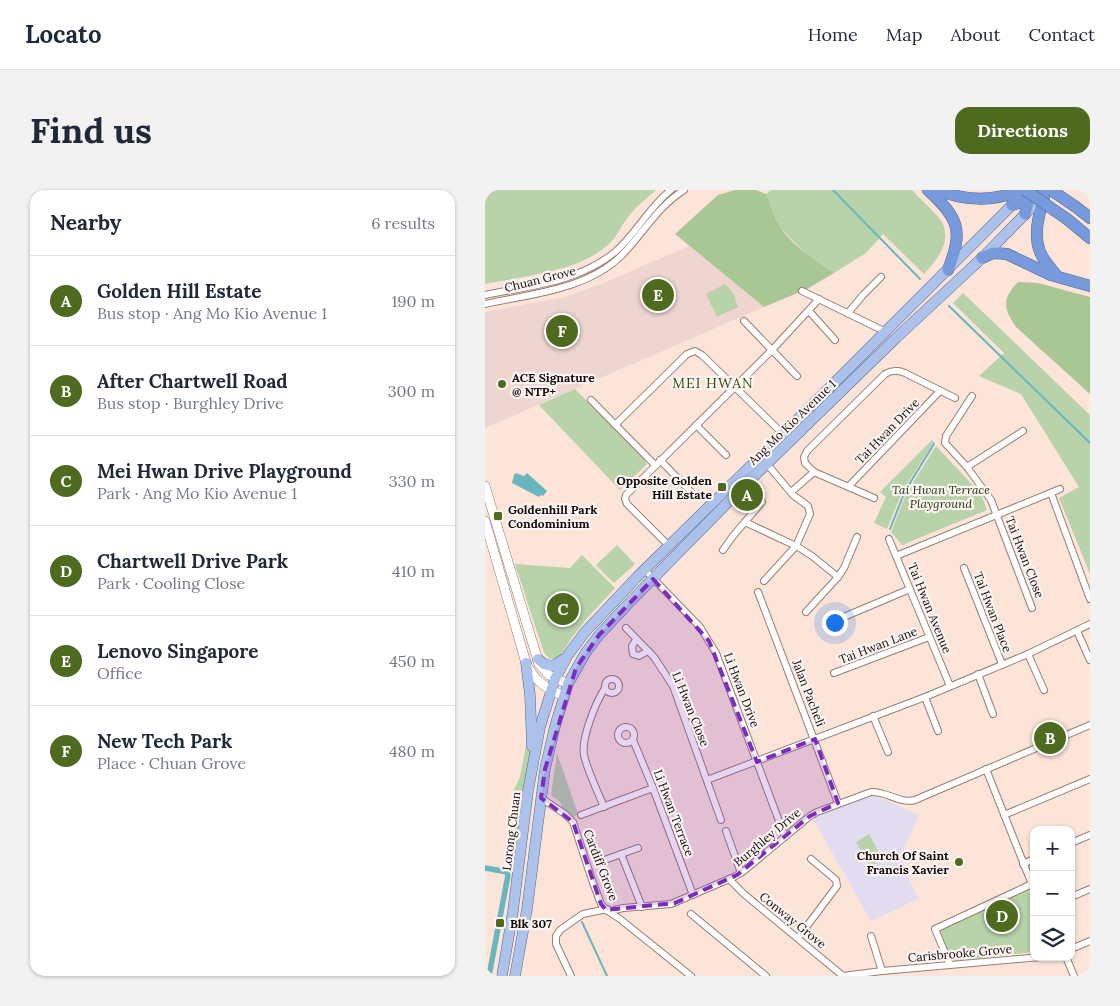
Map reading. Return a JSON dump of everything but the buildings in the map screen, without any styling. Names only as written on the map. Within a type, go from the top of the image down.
[{"type":"highway","points":[[928,190],[944,204],[956,225],[957,245],[948,270]]},
{"type":"highway","points":[[938,190],[963,198],[975,199],[1001,196],[1021,190]]},
{"type":"highway","points":[[1049,191],[1040,210],[1036,240],[1043,256],[1059,277]]},
{"type":"highway","points":[[1012,205],[1028,192],[1049,191],[1090,218]]},
{"type":"highway","points":[[1025,214],[1028,192]]},
{"type":"highway","points":[[1028,192],[1067,218],[1090,238]]},
{"type":"highway","points":[[982,258],[993,253],[1007,254],[1059,277],[1090,286]]},
{"type":"main road","name":"Ang Mo Kio Avenue 1","points":[[568,684],[579,663],[599,635],[683,547],[1049,191]]},
{"type":"main road","name":"Ang Mo Kio Avenue 1","points":[[555,679],[568,655],[585,632],[1012,205]]},
{"type":"main road","points":[[485,486],[489,511],[513,576],[521,608],[538,659],[543,669],[555,679],[568,684]]},
{"type":"main road","points":[[485,521],[526,663],[530,695],[533,765]]},
{"type":"main road","points":[[503,581],[508,581],[513,576]]},
{"type":"main road","points":[[538,659],[544,664],[553,666],[561,662],[568,655]]},
{"type":"main road","points":[[526,663],[535,679],[564,696]]},
{"type":"main road","name":"Lorong Chuan","points":[[501,976],[512,920],[533,765],[540,727],[555,679]]},
{"type":"main road","name":"Lorong Chuan","points":[[515,976],[522,942],[545,769],[568,684]]},
{"type":"main road","points":[[522,942],[523,976]]},
{"type":"street","name":"Chuan Grove","points":[[485,295],[578,274],[596,266],[616,251],[649,211],[671,190]]},
{"type":"street","name":"Chuan Grove","points":[[485,304],[547,291],[579,282],[600,272],[620,257],[670,199],[684,190]]},
{"type":"street","points":[[848,313],[863,294],[881,277]]},
{"type":"street","points":[[802,291],[886,332]]},
{"type":"street","points":[[669,546],[627,504],[625,500],[629,490],[772,350],[819,299]]},
{"type":"street","points":[[809,311],[835,340]]},
{"type":"street","points":[[744,321],[797,376]]},
{"type":"street","points":[[615,424],[692,351],[701,354],[783,434]]},
{"type":"street","points":[[874,498],[814,472],[805,462],[804,458],[807,451],[887,373],[893,371],[902,372],[955,398]]},
{"type":"street","name":"Tai Hwan Drive","points":[[849,486],[940,391]]},
{"type":"street","name":"Tai Hwan Close","points":[[972,396],[944,440],[946,446],[967,467],[986,491],[1032,608]]},
{"type":"street","points":[[591,400],[691,492]]},
{"type":"street","points":[[696,425],[726,455]]},
{"type":"street","points":[[967,467],[1023,431]]},
{"type":"street","points":[[764,581],[796,546],[809,520],[810,512],[808,506],[791,492],[767,464]]},
{"type":"street","points":[[791,492],[814,472]]},
{"type":"street","points":[[896,556],[1060,489]]},
{"type":"street","points":[[1051,493],[1090,599]]},
{"type":"street","points":[[723,550],[762,502]]},
{"type":"street","points":[[745,522],[796,546],[812,556],[838,578]]},
{"type":"street","points":[[806,612],[838,578],[857,537]]},
{"type":"street","name":"Tai Hwan Avenue","points":[[889,538],[949,686]]},
{"type":"street","name":"Tai Hwan Place","points":[[964,568],[1002,664]]},
{"type":"street","name":"Li Hwan Drive","points":[[645,570],[694,621],[709,641],[720,662],[785,837]]},
{"type":"street","points":[[846,616],[910,589]]},
{"type":"street","name":"Jalan Pacheli","points":[[758,592],[838,803]]},
{"type":"street","points":[[707,780],[925,697],[1028,654],[1090,624]]},
{"type":"street","name":"Li Hwan Close","points":[[626,628],[661,666],[673,686],[721,820]]},
{"type":"street","points":[[1077,631],[1090,660]]},
{"type":"street","name":"Tai Hwan Lane","points":[[834,673],[929,637]]},
{"type":"street","name":"Li Hwan Close","points":[[636,640],[632,646],[633,654],[639,656],[648,651]]},
{"type":"street","points":[[1028,654],[1044,690]]},
{"type":"street","points":[[978,674],[993,714]]},
{"type":"street","points":[[604,806],[584,755],[584,745],[595,708],[605,688]]},
{"type":"street","points":[[925,697],[938,731]]},
{"type":"street","points":[[873,716],[888,752]]},
{"type":"street","name":"Burghley Drive","points":[[571,976],[556,944],[555,936],[560,930],[581,915],[591,912],[642,906],[667,906],[741,873],[810,816],[838,803],[874,792],[901,801],[911,801],[1090,725]]},
{"type":"street","name":"Li Hwan Terrace","points":[[633,740],[693,895]]},
{"type":"street","points":[[987,769],[1003,815],[1030,879]]},
{"type":"street","points":[[1003,815],[1090,779]]},
{"type":"street","points":[[581,815],[653,788]]},
{"type":"street","name":"Cardiff Grove","points":[[541,798],[565,814],[573,822],[592,880],[601,904],[606,910],[691,976]]},
{"type":"street","points":[[725,831],[741,873]]},
{"type":"street","points":[[1075,841],[1090,835]]},
{"type":"street","points":[[599,862],[638,848]]},
{"type":"street","points":[[621,854],[642,906]]},
{"type":"street","points":[[797,938],[837,886],[836,880],[811,859]]},
{"type":"street","points":[[1023,864],[1030,861]]},
{"type":"street","name":"Conway Grove","points":[[729,879],[744,894],[843,976]]},
{"type":"street","points":[[950,965],[935,928],[1030,887]]},
{"type":"street","points":[[1075,895],[1090,889]]},
{"type":"street","name":"Cardiff Grove","points":[[620,919],[619,914],[623,908]]},
{"type":"street","points":[[691,914],[766,976]]},
{"type":"street","points":[[871,936],[882,971]]},
{"type":"street","points":[[1075,948],[1090,942]]},
{"type":"street","name":"Carisbrooke Grove","points":[[843,976],[1030,958]]},
{"type":"street","points":[[1068,961],[1074,976]]},
{"type":"highlighted area","points":[[653,579],[709,641],[757,762],[815,739],[838,803],[810,816],[737,875],[675,903],[606,910],[601,904],[573,822],[541,798],[545,769],[576,668],[599,635]]},
{"type":"shaded area","points":[[689,246],[764,307],[485,428],[485,312],[565,297],[601,284]]},
{"type":"shaded area","points":[[870,795],[875,795],[919,815],[900,858],[918,899],[871,921],[812,817]]},
{"type":"green space","points":[[485,190],[656,190],[633,212],[611,242],[595,254],[550,272],[485,284]]},
{"type":"green space","points":[[735,190],[756,190],[766,194],[778,223],[785,234],[804,252],[834,273],[807,289],[764,307],[675,234],[718,195]]},
{"type":"green space","points":[[771,190],[912,190],[942,222],[945,229],[944,244],[934,263],[924,274],[883,234],[866,253],[834,273],[808,256],[779,226],[766,194]]},
{"type":"green space","points":[[1018,282],[1038,283],[1090,297],[1090,394],[1016,327],[1012,321],[1006,304],[1009,293]]},
{"type":"green space","points":[[725,284],[733,293],[738,307],[717,317],[706,294]]},
{"type":"green space","points":[[963,293],[1090,415],[1090,574],[1059,498],[1079,487],[1021,394],[979,376],[1004,353],[953,303]]},
{"type":"green space","points":[[575,389],[646,461],[646,465],[620,490],[539,405]]},
{"type":"green space","points":[[932,440],[934,442],[903,490],[887,529],[874,523],[886,497],[880,492]]},
{"type":"green space","name":"Tai Hwan Terrace Playground","points":[[936,446],[981,494],[987,510],[902,545],[891,532],[906,494]]},
{"type":"green space","points":[[617,545],[635,564],[614,583],[596,565]]},
{"type":"green space","points":[[582,555],[615,588],[588,617],[559,658],[550,659],[544,653],[515,564],[570,568]]},
{"type":"green space","points":[[534,736],[520,846],[513,841],[515,823],[513,792],[520,777],[527,740]]},
{"type":"green space","points":[[557,753],[578,814],[573,817],[551,795]]},
{"type":"green space","points":[[869,834],[883,860],[870,867],[856,842]]},
{"type":"green space","points":[[1028,889],[1030,894],[1030,952],[953,961],[940,933],[941,929]]},
{"type":"water","points":[[516,473],[524,476],[527,473],[547,491],[543,496],[539,497],[512,483]]},
{"type":"waterway","points":[[833,190],[920,279]]},
{"type":"waterway","points":[[949,306],[1090,443]]},
{"type":"waterway","points":[[890,529],[905,491],[934,444]]},
{"type":"waterway","points":[[485,868],[507,872],[508,875],[489,976]]},
{"type":"waterway","points":[[582,922],[607,976]]},
{"type":"place","name":"Lenovo Singapore","points":[[658,295]]},
{"type":"place","name":"New Tech Park","points":[[562,331]]},
{"type":"place","name":"ACE Signature @ NTP+","points":[[502,384]]},
{"type":"place","name":"Opposite Golden Hill Estate","points":[[722,487]]},
{"type":"place","name":"Golden Hill Estate","points":[[747,495]]},
{"type":"place","name":"Goldenhill Park Condominium","points":[[498,516]]},
{"type":"place","name":"Mei Hwan Drive Playground","points":[[563,609]]},
{"type":"place","name":"After Chartwell Road","points":[[1050,738]]},
{"type":"place","name":"Church Of Saint Francis Xavier","points":[[959,862]]},
{"type":"place","name":"Chartwell Drive Park","points":[[1002,916]]},
{"type":"place","name":"Blk 307","points":[[500,923]]},
{"type":"district","name":"MEI HWAN","points":[[713,383]]}]
